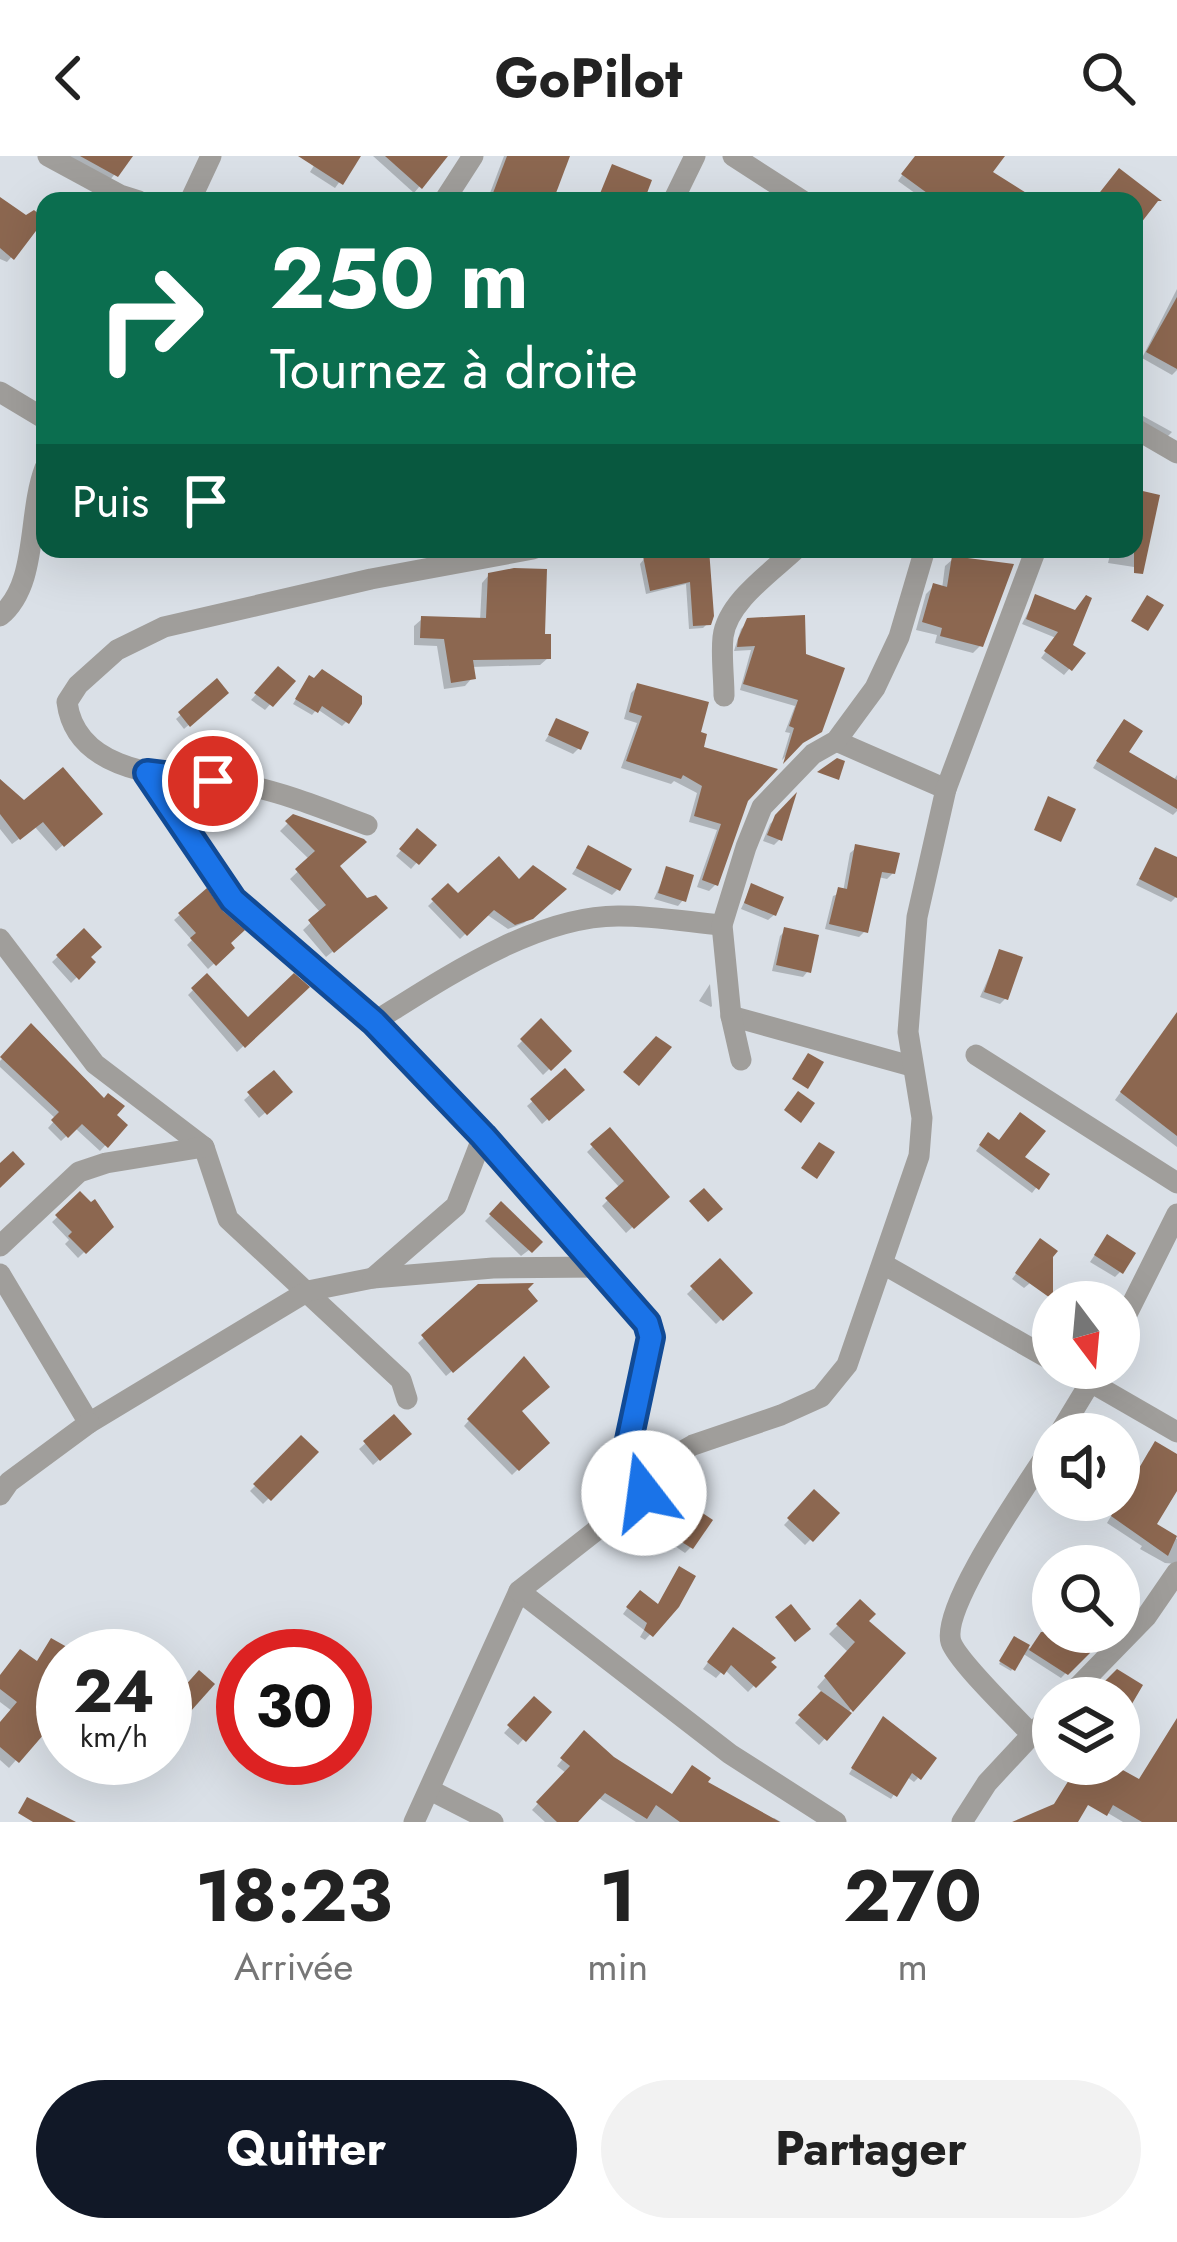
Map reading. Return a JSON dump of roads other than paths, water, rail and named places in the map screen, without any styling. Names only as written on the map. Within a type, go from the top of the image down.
[{"type":"street","points":[[48,156],[114,192]]},
{"type":"street","points":[[194,192],[211,156]]},
{"type":"street","points":[[450,192],[472,156]]},
{"type":"street","points":[[677,192],[694,156]]},
{"type":"street","points":[[734,156],[789,192]]},
{"type":"street","points":[[0,392],[36,414]]},
{"type":"street","points":[[1143,433],[1177,453]]},
{"type":"street","points":[[0,616],[15,604],[26,581],[36,496]]},
{"type":"street","points":[[367,826],[295,798],[245,785],[147,773],[101,754],[79,734],[69,718],[67,702],[78,685],[117,650],[164,627],[484,558]]},
{"type":"street","points":[[724,696],[727,621],[787,558]]},
{"type":"street","points":[[741,1060],[731,1016],[722,925],[762,807],[813,754],[836,741],[884,671],[922,558]]},
{"type":"street","points":[[644,1473],[693,1445],[821,1397],[847,1365],[919,1156],[922,1118],[908,1032],[916,917],[946,789],[1033,558]]},
{"type":"street","points":[[836,741],[946,789]]},
{"type":"street","points":[[147,773],[233,900],[374,1022],[602,1268],[647,1323],[651,1337],[629,1440],[632,1456],[644,1473],[644,1493],[518,1592],[432,1791],[414,1822]]},
{"type":"street","points":[[374,1022],[453,973],[553,926],[620,916],[722,925]]},
{"type":"street","points":[[0,939],[95,1064],[204,1147],[228,1220],[401,1380],[406,1399]]},
{"type":"street","points":[[731,1016],[911,1066]]},
{"type":"street","points":[[976,1055],[1177,1183]]},
{"type":"street","points":[[373,1279],[456,1206],[483,1136]]},
{"type":"street","points":[[0,1246],[79,1172],[106,1162],[204,1147]]},
{"type":"street","points":[[1140,1288],[1177,1214]]},
{"type":"street","points":[[884,1264],[1032,1348]]},
{"type":"street","points":[[0,1495],[9,1482],[89,1423],[308,1291],[373,1279],[493,1268],[602,1268]]},
{"type":"street","points":[[0,1274],[89,1423]]},
{"type":"street","points":[[1115,1389],[1177,1432]]},
{"type":"street","points":[[962,1822],[987,1783],[1031,1734],[954,1648],[950,1627],[960,1594],[1032,1478]]},
{"type":"street","points":[[1087,1677],[1146,1618],[1177,1572]]},
{"type":"street","points":[[518,1592],[730,1754],[836,1822]]},
{"type":"street","points":[[432,1791],[493,1822]]}]
